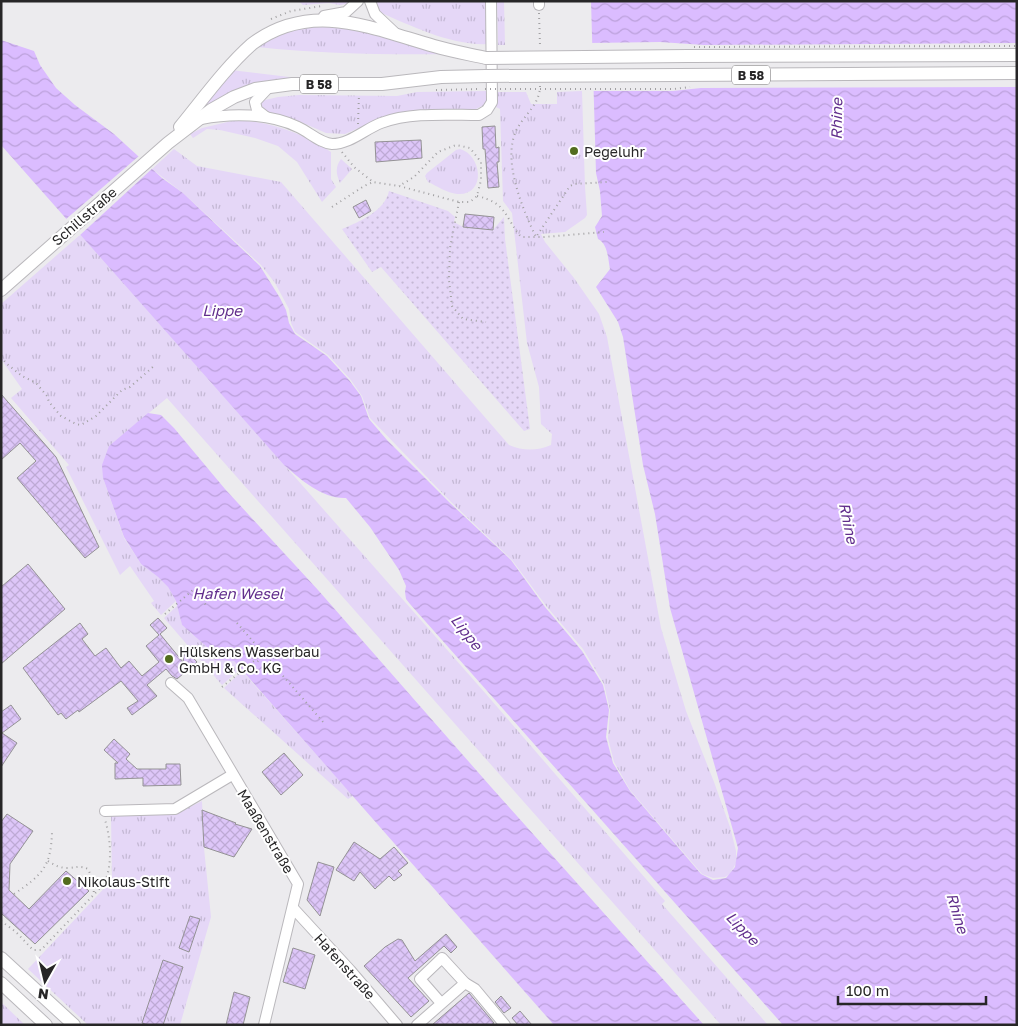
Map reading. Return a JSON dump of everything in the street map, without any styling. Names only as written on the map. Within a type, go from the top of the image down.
[{"type":"main road","name":"B 58","points":[[168,143],[234,61],[253,42],[285,23],[299,18],[324,16],[361,22],[434,46],[486,58],[1017,54]]},
{"type":"main road","name":"B 58","points":[[168,143],[211,110],[234,97],[254,90],[292,84],[382,84],[441,77],[486,76],[1017,73]]},
{"type":"main road","name":"Schillstraße","points":[[1,290],[168,143]]},
{"type":"main road","points":[[1,958],[74,1025]]},
{"type":"main road","points":[[1,983],[46,1025]]},
{"type":"street","points":[[324,16],[346,12],[358,1]]},
{"type":"street","points":[[370,1],[375,14],[394,32]]},
{"type":"street","points":[[199,120],[230,116],[266,117],[296,126],[326,143],[338,143],[380,123],[406,117],[479,114],[487,110],[492,102],[491,1]]},
{"type":"street","points":[[266,117],[257,110],[255,102],[269,87]]},
{"type":"street","name":"Maaßenstraße","points":[[171,683],[188,698],[298,884],[264,1025]]},
{"type":"street","points":[[105,816],[175,809],[232,775]]},
{"type":"street","name":"Hafenstraße","points":[[293,908],[397,1025]]},
{"type":"street","points":[[441,1003],[420,979],[442,958],[465,983],[475,989],[506,1025]]},
{"type":"street","points":[[417,1025],[465,983]]},
{"type":"path","points":[[539,3],[540,52]]},
{"type":"path","points":[[534,46],[544,46]]},
{"type":"path","points":[[692,47],[1017,46]]},
{"type":"path","points":[[536,237],[518,194],[513,169],[513,148],[514,136],[517,130],[539,96],[540,79]]},
{"type":"path","points":[[358,135],[359,94]]},
{"type":"path","points":[[338,143],[343,155],[354,167],[373,182],[400,186],[459,202],[470,202],[477,196],[481,180],[481,162],[470,148],[456,145],[438,152],[414,177],[400,186]]},
{"type":"path","points":[[332,207],[373,182]]},
{"type":"path","points":[[536,237],[570,186],[574,184],[608,182]]},
{"type":"path","points":[[477,196],[492,199],[504,210],[521,237],[604,232]]},
{"type":"path","points":[[459,202],[450,248],[449,280],[452,306],[463,319],[486,322]]},
{"type":"path","points":[[1,356],[7,364],[22,376],[36,383],[61,416],[70,422],[81,425],[96,416],[122,390],[130,387],[154,366]]},
{"type":"path","points":[[165,614],[192,590],[206,606]]},
{"type":"path","points":[[237,623],[324,723]]},
{"type":"path","points":[[222,687],[254,660],[257,662],[265,655]]},
{"type":"path","points":[[1,922],[16,932],[28,947],[38,951],[41,950],[103,885],[108,873],[109,838],[105,816]]},
{"type":"path","points":[[14,894],[38,876],[48,862],[52,832]]},
{"type":"path","points":[[48,862],[59,867],[79,866],[88,869],[93,880],[94,895]]},
{"type":"green space","points":[[298,1],[352,1],[351,3],[340,5],[329,3],[303,5]]},
{"type":"green space","points":[[374,1],[488,1],[489,44],[460,42],[418,29],[379,12]]},
{"type":"green space","points":[[497,1],[504,1],[505,45],[498,45]]},
{"type":"green space","points":[[325,21],[457,54],[357,54],[257,47],[276,33]]},
{"type":"green space","points":[[231,70],[306,79],[197,114]]},
{"type":"green space","points":[[488,91],[487,101],[484,105],[474,110],[440,109],[405,112],[375,121],[345,134],[326,133],[294,119],[265,112],[260,105],[261,101],[299,95],[397,96],[417,92]]},
{"type":"green space","points":[[582,91],[587,215],[565,232],[541,234],[599,314],[607,337],[661,628],[686,711],[714,782],[730,827],[736,851],[736,863],[730,874],[725,877],[713,878],[702,874],[630,790],[614,762],[608,738],[610,710],[604,684],[583,649],[547,607],[512,560],[451,502],[370,418],[362,396],[350,379],[328,355],[295,332],[291,323],[289,309],[275,283],[261,265],[183,193],[152,169],[174,149],[197,166],[281,182],[509,445],[530,450],[551,445],[552,434],[541,424],[539,387],[527,343],[512,213],[503,201],[500,109],[496,107],[497,92],[526,92],[531,104],[557,104],[557,92]]},
{"type":"green space","points":[[236,120],[262,123],[286,130],[309,139],[331,152],[331,179],[336,187],[322,202],[297,162],[278,146],[255,138],[220,130],[207,129],[193,138],[190,134],[202,128]]},
{"type":"green space","points":[[460,149],[473,159],[477,166],[477,182],[473,189],[467,193],[457,194],[428,182],[425,176],[427,173],[456,150]]},
{"type":"green space","points":[[341,159],[352,169],[340,183],[337,171]]},
{"type":"green space","points":[[389,191],[448,211],[455,217],[454,222],[463,227],[493,230],[504,217],[505,239],[530,429],[524,431],[381,267],[372,272],[342,229],[377,210],[387,198]]},
{"type":"green space","points":[[81,234],[486,694],[665,901],[662,904],[768,1025],[721,1025],[167,398],[109,446],[103,478],[124,538],[141,564],[168,587],[176,601],[161,615],[151,603],[154,601],[130,566],[120,575],[66,467],[69,465],[11,398],[22,389],[1,359],[1,304]]},
{"type":"green space","points":[[178,605],[182,625],[208,648],[215,660],[234,661],[240,669],[222,685],[164,618]]},
{"type":"green space","points":[[242,671],[353,796],[348,799],[224,688]]},
{"type":"green space","points":[[202,801],[204,848],[211,917],[180,1025],[88,1025],[28,969],[112,880],[111,816],[176,814]]},
{"type":"green space","points":[[1,1002],[25,1025],[1,1025]]},
{"type":"water","points":[[591,1],[1017,1],[1017,1025],[783,1025],[410,604],[406,599],[406,586],[399,570],[370,527],[346,498],[329,495],[313,488],[284,465],[1,145],[1,40],[34,51],[40,65],[56,88],[75,105],[114,134],[162,178],[183,193],[260,266],[280,298],[295,334],[327,356],[349,380],[361,396],[369,419],[387,440],[511,560],[545,607],[582,651],[603,685],[609,710],[606,737],[613,763],[630,791],[701,874],[713,880],[726,878],[735,867],[738,848],[670,608],[655,514],[643,465],[623,337],[618,322],[596,287],[610,269],[606,248],[598,239],[595,227],[602,216],[596,173]]},
{"type":"water","name":"Hafen Wesel","points":[[148,413],[161,415],[174,428],[225,489],[318,590],[704,1025],[554,1025],[234,661],[215,660],[208,648],[182,625],[176,601],[168,587],[141,564],[124,537],[103,478],[102,465],[109,446]]},
{"type":"pier","points":[[660,42],[704,45],[1017,43],[1017,87],[701,88],[673,91],[590,91],[589,43]]},
{"type":"pier","points":[[140,155],[154,167],[79,236],[65,220]]},
{"type":"building","points":[[495,126],[496,148],[499,147],[499,162],[497,162],[499,187],[488,188],[482,127]]},
{"type":"building","points":[[421,140],[422,158],[376,162],[375,142]]},
{"type":"building","points":[[366,200],[371,211],[359,218],[353,207]]},
{"type":"building","points":[[465,214],[494,217],[493,230],[463,227]]},
{"type":"building","points":[[1,394],[56,457],[99,547],[85,558],[17,478],[36,461],[20,443],[1,460]]},
{"type":"building","points":[[28,564],[65,609],[1,664],[1,587]]},
{"type":"building","points":[[158,618],[167,628],[160,634],[183,662],[185,649],[197,662],[177,679],[166,669],[147,685],[157,696],[132,715],[127,708],[138,701],[121,681],[79,712],[78,710],[66,719],[61,713],[58,715],[23,668],[80,623],[88,634],[82,639],[95,656],[106,648],[121,668],[129,661],[142,676],[159,662],[146,646],[159,635],[150,625]]},
{"type":"building","points":[[11,705],[21,719],[2,733],[17,743],[1,767],[1,712]]},
{"type":"building","points":[[114,739],[130,754],[126,759],[137,769],[166,769],[166,764],[180,764],[181,785],[143,786],[143,778],[115,779],[115,763],[118,763],[104,750]]},
{"type":"building","points":[[284,753],[303,775],[281,795],[262,772]]},
{"type":"building","points":[[202,810],[252,829],[234,857],[204,847]]},
{"type":"building","name":"Nikolaus-Stift","points":[[7,814],[33,831],[10,864],[9,890],[29,909],[66,871],[89,891],[35,944],[1,913],[1,822]]},
{"type":"building","points":[[354,842],[380,859],[394,847],[408,863],[398,871],[402,875],[394,881],[389,876],[375,889],[360,872],[354,881],[336,870]]},
{"type":"building","points":[[318,862],[334,867],[320,916],[307,900]]},
{"type":"building","points":[[190,916],[200,919],[189,952],[179,948]]},
{"type":"building","points":[[446,934],[457,947],[451,953],[444,946],[408,978],[429,1001],[411,1017],[364,966],[385,947],[398,939],[402,940],[415,961]]},
{"type":"building","points":[[293,948],[315,955],[305,989],[283,982]]},
{"type":"building","points":[[163,960],[183,967],[163,1025],[148,1025],[142,1023]]},
{"type":"building","points":[[234,992],[250,997],[243,1025],[226,1025]]},
{"type":"building","points":[[469,993],[494,1023],[491,1025],[432,1025]]},
{"type":"building","points":[[501,996],[511,1008],[504,1013],[495,1002]]},
{"type":"building","points":[[520,1011],[532,1025],[518,1025],[512,1018]]},
{"type":"place","name":"Pegeluhr","points":[[574,151]]},
{"type":"place","name":"Hülskens Wasserbau GmbH & Co. KG","points":[[169,659]]},
{"type":"place","name":"Nikolaus-Stift","points":[[67,881]]},
{"type":"water label","name":"Rhine","points":[[836,119]]},
{"type":"water label","name":"Lippe","points":[[222,310]]},
{"type":"water label","name":"Rhine","points":[[849,523]]},
{"type":"water label","name":"Lippe","points":[[467,632]]},
{"type":"water label","name":"Rhine","points":[[958,913]]},
{"type":"water label","name":"Lippe","points":[[743,928]]}]
